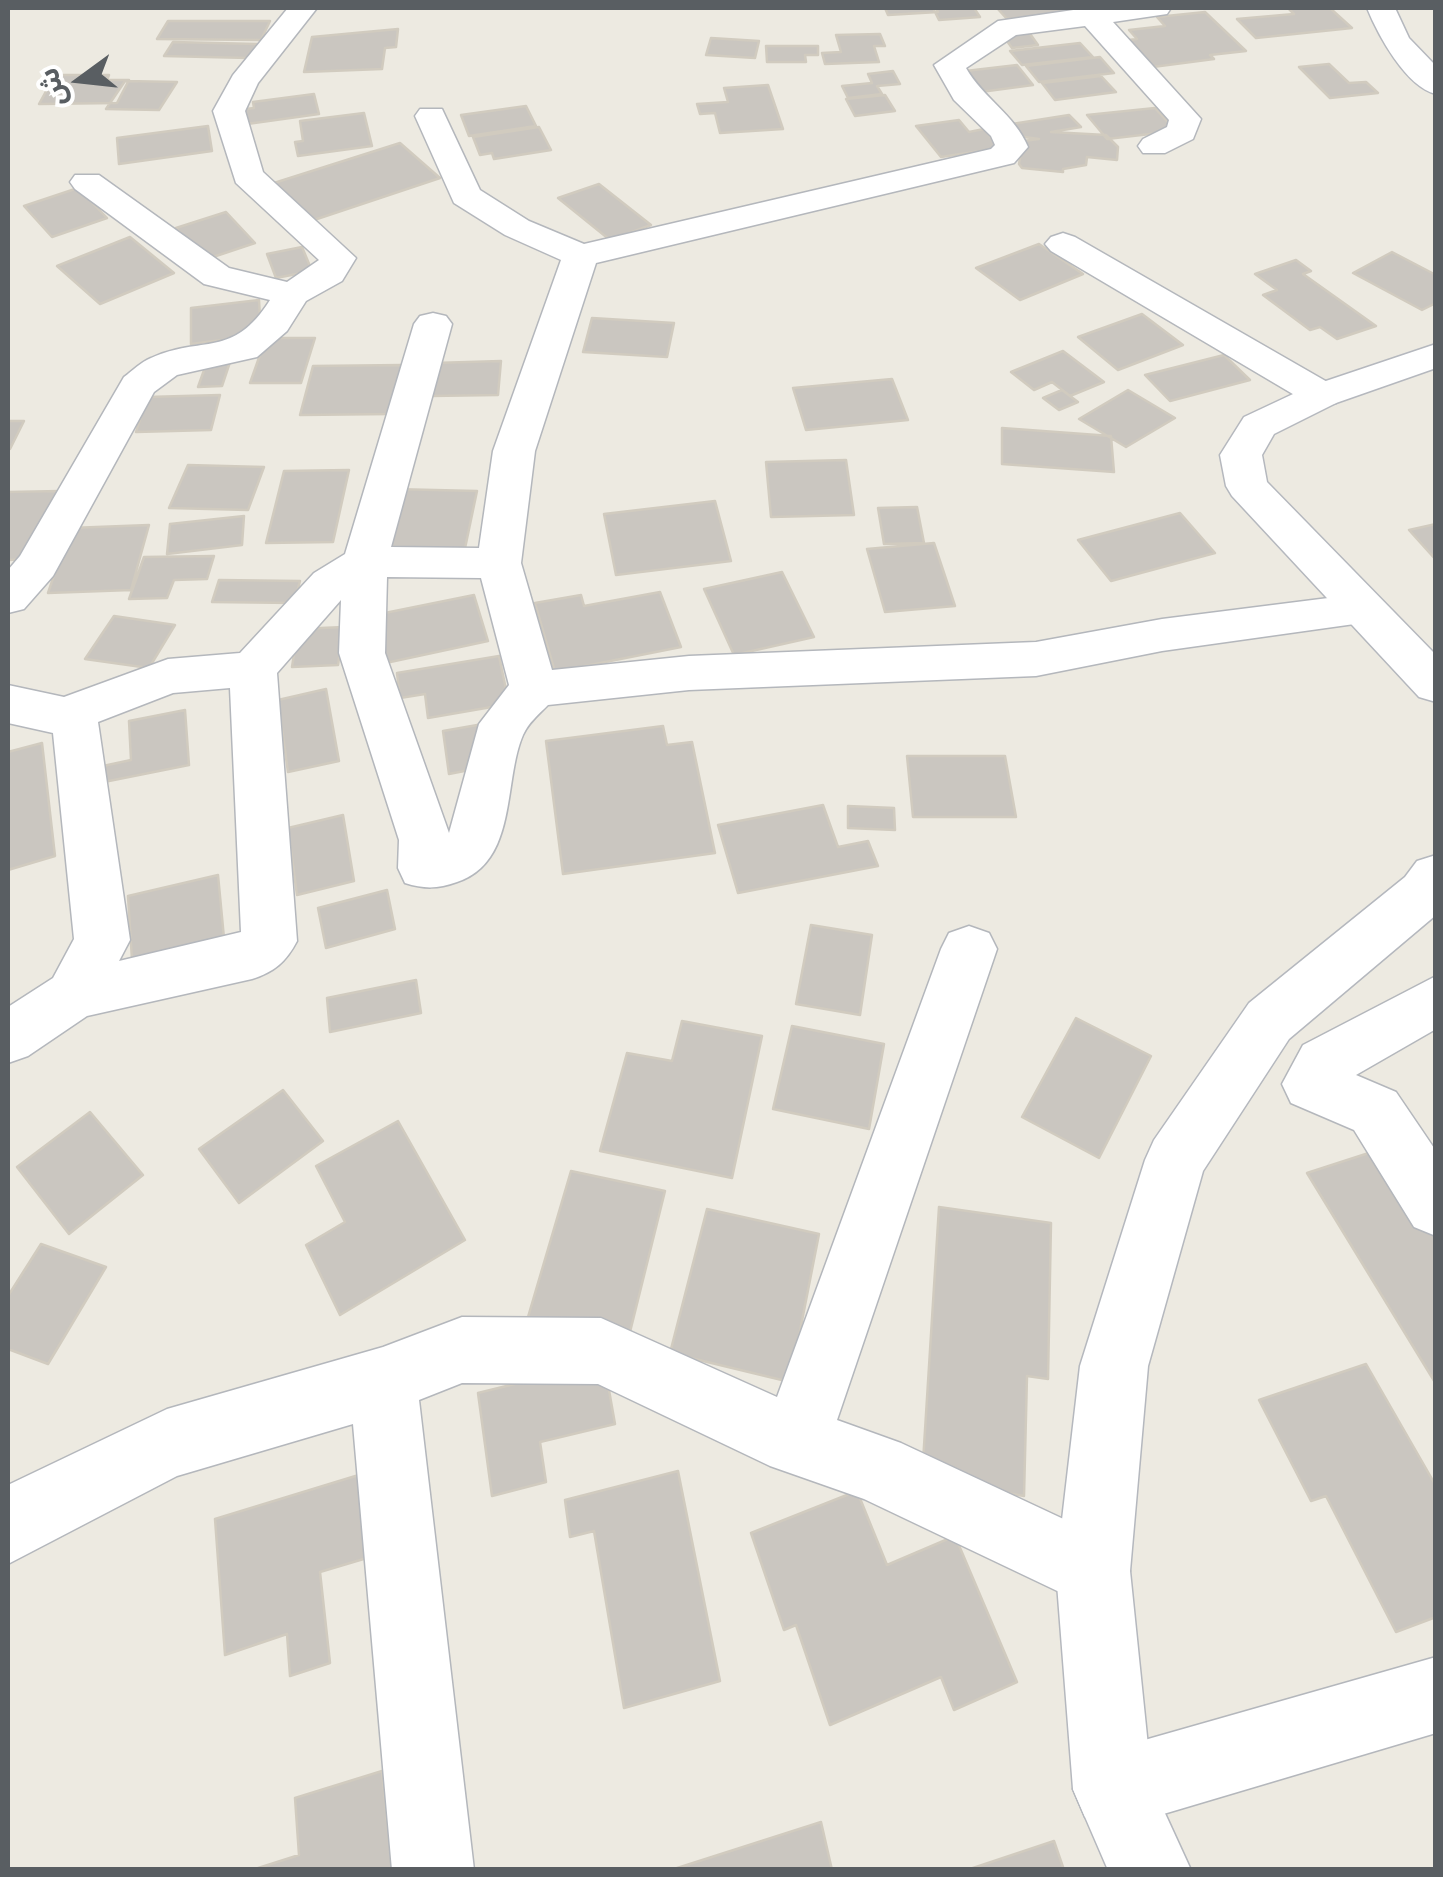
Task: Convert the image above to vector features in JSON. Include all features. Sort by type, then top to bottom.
[{"type":"street","points":[[8,598],[37,566],[138,386],[164,366],[244,350],[274,322],[292,294],[329,272],[338,258],[248,176],[229,111],[244,81],[303,8]]},
{"type":"street","points":[[431,116],[466,196],[517,228],[580,256],[1002,156],[1012,148],[1006,132],[965,93],[948,66],[1008,28],[1157,8]]},
{"type":"street","points":[[1381,8],[1396,41],[1436,85]]},
{"type":"street","points":[[1091,15],[1185,119],[1182,132],[1154,146]]},
{"type":"street","points":[[87,182],[216,276],[292,294]]},
{"type":"street","points":[[1063,244],[1322,395]]},
{"type":"street","points":[[534,689],[499,563],[514,451],[580,256]]},
{"type":"street","points":[[433,324],[365,562],[362,653],[424,840],[424,868],[442,869],[464,854],[480,822],[502,725],[534,689],[689,673],[1036,659],[1162,635],[1360,610]]},
{"type":"street","points":[[1436,355],[1322,395],[1258,426],[1241,455],[1247,486],[1360,610],[1436,685]]},
{"type":"street","points":[[8,702],[17,708],[66,715],[168,676],[253,669],[330,584],[365,562],[499,563]]},
{"type":"street","points":[[8,1038],[73,994],[252,956],[269,941],[253,669]]},
{"type":"street","points":[[66,715],[77,729],[102,940],[73,994]]},
{"type":"street","points":[[1150,1870],[1112,1789],[1093,1571],[1114,1366],[1176,1160],[1269,1020],[1424,892],[1436,876]]},
{"type":"street","points":[[796,1441],[969,948]]},
{"type":"street","points":[[1436,1000],[1324,1063],[1312,1084],[1375,1111],[1436,1206]]},
{"type":"street","points":[[8,1528],[35,1509],[166,1444],[382,1380],[462,1350],[601,1351],[796,1441],[876,1468],[1093,1571]]},
{"type":"street","points":[[382,1380],[433,1870]]},
{"type":"street","points":[[1112,1789],[1436,1694]]},
{"type":"building","points":[[885,8],[936,8],[938,12],[888,15]]},
{"type":"building","points":[[933,8],[974,8],[980,17],[939,20]]},
{"type":"building","points":[[997,8],[1062,8],[1067,13],[1007,19]]},
{"type":"building","points":[[1288,8],[1331,9],[1352,28],[1256,38],[1237,19],[1294,14]]},
{"type":"building","points":[[1205,12],[1246,51],[1145,68],[1121,41],[1137,39],[1129,30],[1165,26],[1157,17]]},
{"type":"building","points":[[168,21],[270,21],[261,40],[157,39]]},
{"type":"building","points":[[398,29],[396,47],[385,48],[382,69],[304,72],[312,37]]},
{"type":"building","points":[[1028,31],[1038,45],[1012,48],[1002,34]]},
{"type":"building","points":[[880,34],[885,46],[874,46],[879,62],[825,64],[822,53],[841,52],[836,35]]},
{"type":"building","points":[[711,38],[759,41],[755,58],[706,55]]},
{"type":"building","points":[[173,42],[257,44],[249,58],[164,56]]},
{"type":"building","points":[[1080,43],[1093,57],[1022,65],[1010,51]]},
{"type":"building","points":[[766,46],[818,46],[818,55],[805,55],[806,62],[767,62]]},
{"type":"building","points":[[1100,57],[1114,73],[1039,82],[1026,66]]},
{"type":"building","points":[[1329,64],[1349,83],[1366,82],[1378,93],[1330,98],[1299,67]]},
{"type":"building","points":[[1017,65],[1033,85],[973,93],[957,72]]},
{"type":"building","points":[[893,71],[900,84],[877,86],[882,94],[848,98],[842,86],[872,83],[868,74]]},
{"type":"building","points":[[55,75],[109,75],[107,80],[129,80],[117,103],[39,104]]},
{"type":"building","points":[[1101,76],[1116,92],[1055,100],[1042,83]]},
{"type":"building","points":[[125,81],[177,82],[159,110],[106,109]]},
{"type":"building","points":[[768,85],[783,129],[720,133],[715,113],[700,114],[697,104],[728,102],[724,88]]},
{"type":"building","points":[[314,94],[319,114],[240,125],[238,110],[254,108],[253,102]]},
{"type":"building","points":[[885,95],[895,111],[855,116],[846,99]]},
{"type":"building","points":[[526,106],[536,126],[469,136],[461,115]]},
{"type":"building","points":[[1155,108],[1176,131],[1107,139],[1087,115]]},
{"type":"building","points":[[364,113],[372,146],[298,156],[295,142],[303,141],[300,121]]},
{"type":"building","points":[[1069,115],[1081,127],[1051,132],[1106,135],[1118,147],[1117,160],[1087,157],[1086,165],[1063,172],[1022,168],[1019,164],[1023,141],[1039,139],[1024,137],[1012,124]]},
{"type":"building","points":[[959,120],[969,132],[984,129],[1000,148],[941,157],[916,126]]},
{"type":"building","points":[[208,126],[212,151],[119,164],[117,138]]},
{"type":"building","points":[[539,127],[551,150],[494,159],[492,153],[480,155],[473,137]]},
{"type":"building","points":[[400,143],[440,178],[311,221],[274,183]]},
{"type":"building","points":[[599,184],[651,225],[610,240],[558,198]]},
{"type":"building","points":[[78,188],[107,218],[52,237],[24,206]]},
{"type":"building","points":[[226,212],[255,243],[204,260],[176,228]]},
{"type":"building","points":[[130,237],[174,273],[100,304],[57,266]]},
{"type":"building","points":[[1039,244],[1083,274],[1020,300],[976,268]]},
{"type":"building","points":[[302,247],[312,271],[276,278],[267,254]]},
{"type":"building","points":[[1392,252],[1436,275],[1436,303],[1422,310],[1353,273]]},
{"type":"building","points":[[1296,260],[1311,271],[1303,274],[1376,326],[1337,339],[1320,327],[1310,330],[1263,295],[1277,290],[1255,274]]},
{"type":"building","points":[[259,300],[261,335],[191,344],[191,308]]},
{"type":"building","points":[[1142,314],[1183,345],[1118,370],[1078,337]]},
{"type":"building","points":[[592,318],[674,323],[667,357],[583,352]]},
{"type":"building","points":[[266,338],[315,338],[301,383],[250,383]]},
{"type":"building","points":[[1063,351],[1104,382],[1070,396],[1052,382],[1034,390],[1011,372]]},
{"type":"building","points":[[1224,355],[1250,380],[1170,401],[1145,375]]},
{"type":"building","points":[[208,359],[231,359],[222,386],[198,387]]},
{"type":"building","points":[[501,361],[498,395],[430,396],[434,363]]},
{"type":"building","points":[[402,365],[392,414],[300,415],[313,366]]},
{"type":"building","points":[[892,379],[908,420],[806,430],[793,388]]},
{"type":"building","points":[[1062,390],[1078,402],[1059,410],[1043,398]]},
{"type":"building","points":[[1128,390],[1175,418],[1126,447],[1079,419]]},
{"type":"building","points":[[220,395],[211,430],[136,432],[147,397]]},
{"type":"building","points":[[8,421],[24,421],[10,449],[8,449]]},
{"type":"building","points":[[1002,428],[1111,436],[1114,472],[1002,464]]},
{"type":"building","points":[[846,460],[854,515],[771,517],[766,462]]},
{"type":"building","points":[[188,465],[264,467],[248,510],[169,508]]},
{"type":"building","points":[[349,470],[333,542],[266,543],[284,471]]},
{"type":"building","points":[[392,489],[477,491],[464,553],[375,551]]},
{"type":"building","points":[[61,491],[34,559],[8,560],[8,492]]},
{"type":"building","points":[[715,501],[731,561],[616,575],[604,514]]},
{"type":"building","points":[[917,507],[924,543],[884,544],[878,508]]},
{"type":"building","points":[[1180,513],[1215,553],[1111,581],[1078,540]]},
{"type":"building","points":[[244,516],[242,545],[167,554],[170,524]]},
{"type":"building","points":[[1436,524],[1436,560],[1409,530]]},
{"type":"building","points":[[149,525],[131,590],[48,593],[70,528]]},
{"type":"building","points":[[934,543],[955,606],[885,612],[867,549]]},
{"type":"building","points":[[214,556],[207,579],[174,580],[167,598],[129,599],[144,557]]},
{"type":"building","points":[[782,572],[814,637],[734,655],[704,589]]},
{"type":"building","points":[[219,580],[300,581],[294,603],[212,602]]},
{"type":"building","points":[[660,592],[681,647],[555,672],[535,603],[581,595],[584,606]]},
{"type":"building","points":[[474,595],[488,641],[381,664],[370,616]]},
{"type":"building","points":[[114,616],[175,625],[149,668],[85,659]]},
{"type":"building","points":[[344,627],[338,665],[292,667],[298,629]]},
{"type":"building","points":[[499,656],[509,704],[428,718],[425,694],[400,698],[397,673]]},
{"type":"building","points":[[326,689],[339,761],[288,772],[278,700]]},
{"type":"building","points":[[185,710],[189,765],[104,782],[103,766],[131,760],[129,721]]},
{"type":"building","points":[[483,724],[490,766],[449,774],[443,731]]},
{"type":"building","points":[[663,726],[667,745],[692,742],[715,853],[563,874],[546,741]]},
{"type":"building","points":[[42,743],[55,856],[8,870],[8,752]]},
{"type":"building","points":[[907,756],[1005,756],[1016,817],[913,817]]},
{"type":"building","points":[[823,805],[838,847],[868,841],[878,866],[738,893],[718,825]]},
{"type":"building","points":[[848,806],[894,808],[895,830],[848,828]]},
{"type":"building","points":[[343,815],[354,881],[297,895],[288,828]]},
{"type":"building","points":[[218,875],[224,938],[132,960],[128,896]]},
{"type":"building","points":[[387,890],[395,929],[326,948],[318,908]]},
{"type":"building","points":[[811,925],[872,935],[860,1015],[796,1004]]},
{"type":"building","points":[[416,980],[421,1013],[330,1032],[327,998]]},
{"type":"building","points":[[1076,1018],[1151,1056],[1099,1158],[1022,1117]]},
{"type":"building","points":[[682,1021],[762,1036],[732,1178],[600,1151],[627,1053],[672,1061]]},
{"type":"building","points":[[792,1026],[884,1044],[869,1129],[773,1109]]},
{"type":"building","points":[[283,1090],[323,1141],[239,1203],[199,1149]]},
{"type":"building","points":[[90,1112],[143,1175],[69,1234],[17,1167]]},
{"type":"building","points":[[398,1121],[465,1240],[340,1315],[306,1245],[345,1222],[316,1166]]},
{"type":"building","points":[[1378,1150],[1436,1239],[1436,1384],[1307,1173]]},
{"type":"building","points":[[571,1171],[665,1191],[628,1340],[528,1317]]},
{"type":"building","points":[[939,1207],[1051,1223],[1048,1379],[1027,1376],[1024,1496],[922,1478]]},
{"type":"building","points":[[707,1209],[819,1234],[790,1382],[670,1353]]},
{"type":"building","points":[[41,1244],[106,1267],[48,1364],[8,1349],[8,1296]]},
{"type":"building","points":[[604,1362],[615,1424],[540,1442],[546,1482],[492,1496],[478,1393]]},
{"type":"building","points":[[1366,1364],[1436,1486],[1436,1617],[1396,1632],[1326,1496],[1311,1501],[1259,1400]]},
{"type":"building","points":[[375,1470],[387,1552],[320,1572],[330,1663],[290,1676],[287,1634],[225,1655],[215,1519]]},
{"type":"building","points":[[678,1471],[720,1681],[624,1708],[594,1531],[570,1537],[565,1500]]},
{"type":"building","points":[[857,1491],[887,1565],[955,1536],[1017,1682],[954,1710],[941,1677],[830,1725],[796,1625],[784,1630],[751,1533]]},
{"type":"building","points":[[382,1771],[392,1870],[252,1870],[299,1855],[295,1798]]},
{"type":"building","points":[[821,1822],[832,1870],[671,1870]]},
{"type":"building","points":[[1054,1841],[1064,1870],[967,1870]]}]
